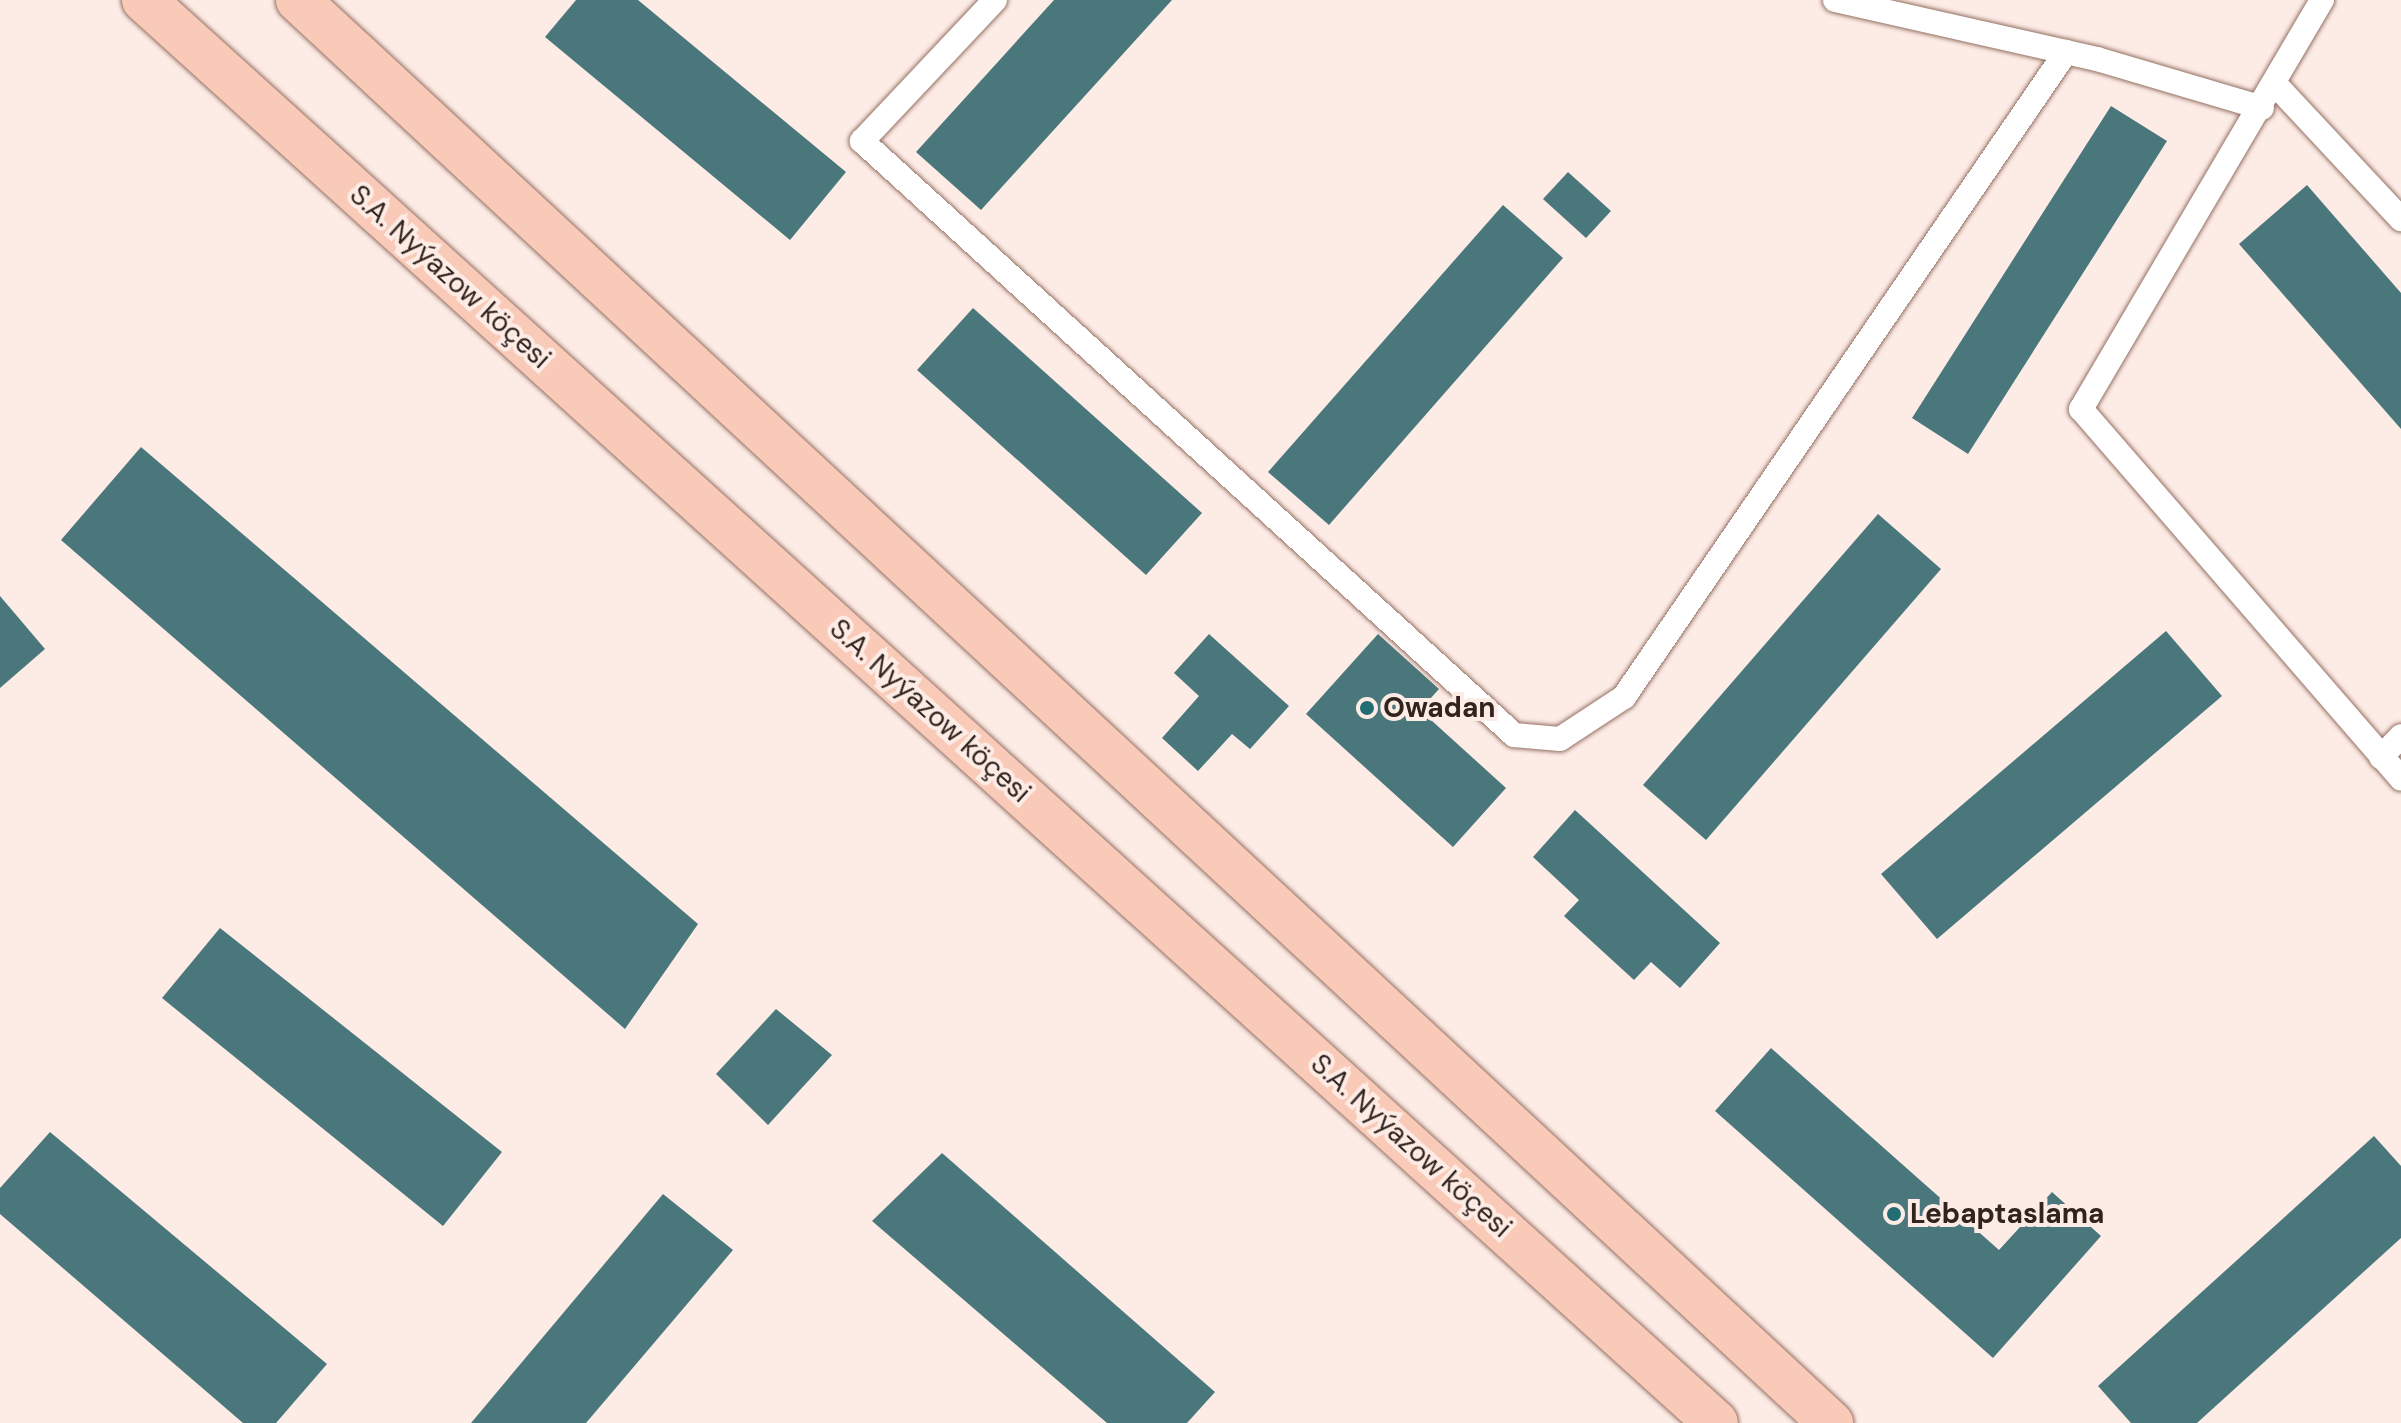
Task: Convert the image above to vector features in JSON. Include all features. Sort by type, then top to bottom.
[{"type":"main road","name":"S.A. Nyýazow köçesi","points":[[144,0],[1716,1423]]},
{"type":"main road","points":[[298,0],[1831,1423]]},
{"type":"lane","points":[[995,0],[862,141],[1514,735],[1560,739],[1624,697],[2066,52]]},
{"type":"lane","points":[[1835,0],[2066,52],[2262,108]]},
{"type":"lane","points":[[2322,0],[2262,108],[2081,409],[2401,779]]},
{"type":"lane","points":[[2275,84],[2401,219]]},
{"type":"lane","points":[[2381,757],[2401,736]]},
{"type":"building","points":[[576,0],[638,0],[846,172],[790,240],[545,37]]},
{"type":"building","points":[[1054,0],[1172,0],[981,210],[916,152]]},
{"type":"building","points":[[2111,106],[2167,141],[1968,454],[1912,418]]},
{"type":"building","points":[[1568,172],[1611,211],[1586,238],[1543,199]]},
{"type":"building","points":[[2307,185],[2401,293],[2401,429],[2239,244]]},
{"type":"building","points":[[1503,205],[1563,258],[1329,525],[1268,472]]},
{"type":"building","points":[[973,308],[1202,513],[1146,575],[917,370]]},
{"type":"building","points":[[141,447],[698,924],[625,1029],[61,540]]},
{"type":"building","points":[[1878,514],[1941,569],[1706,840],[1643,785]]},
{"type":"building","points":[[0,596],[45,649],[0,688]]},
{"type":"building","points":[[2166,631],[2222,696],[1937,939],[1881,874]]},
{"type":"building","points":[[1209,634],[1289,706],[1250,749],[1232,734],[1198,771],[1162,738],[1199,696],[1174,673]]},
{"type":"building","points":[[1378,634],[1439,689],[1420,710],[1506,788],[1453,847],[1306,714]]},
{"type":"building","points":[[1575,810],[1720,943],[1680,988],[1651,962],[1634,980],[1564,916],[1579,900],[1533,857]]},
{"type":"building","points":[[220,928],[502,1152],[443,1226],[162,998]]},
{"type":"building","points":[[776,1009],[832,1055],[768,1125],[716,1074]]},
{"type":"building","name":"Lebaptaslama","points":[[1771,1048],[1999,1250],[2052,1192],[2101,1236],[1993,1358],[1715,1111]]},
{"type":"building","points":[[50,1132],[327,1364],[276,1423],[243,1423],[0,1214],[0,1188]]},
{"type":"building","points":[[2374,1136],[2401,1166],[2401,1238],[2197,1423],[2131,1423],[2098,1386]]},
{"type":"building","points":[[942,1153],[1215,1392],[1187,1423],[1107,1423],[872,1221]]},
{"type":"building","points":[[663,1194],[733,1250],[586,1423],[471,1423]]},
{"type":"place","name":"Owadan","points":[[1367,708]]},
{"type":"place","name":"Lebaptaslama","points":[[1894,1214]]}]
